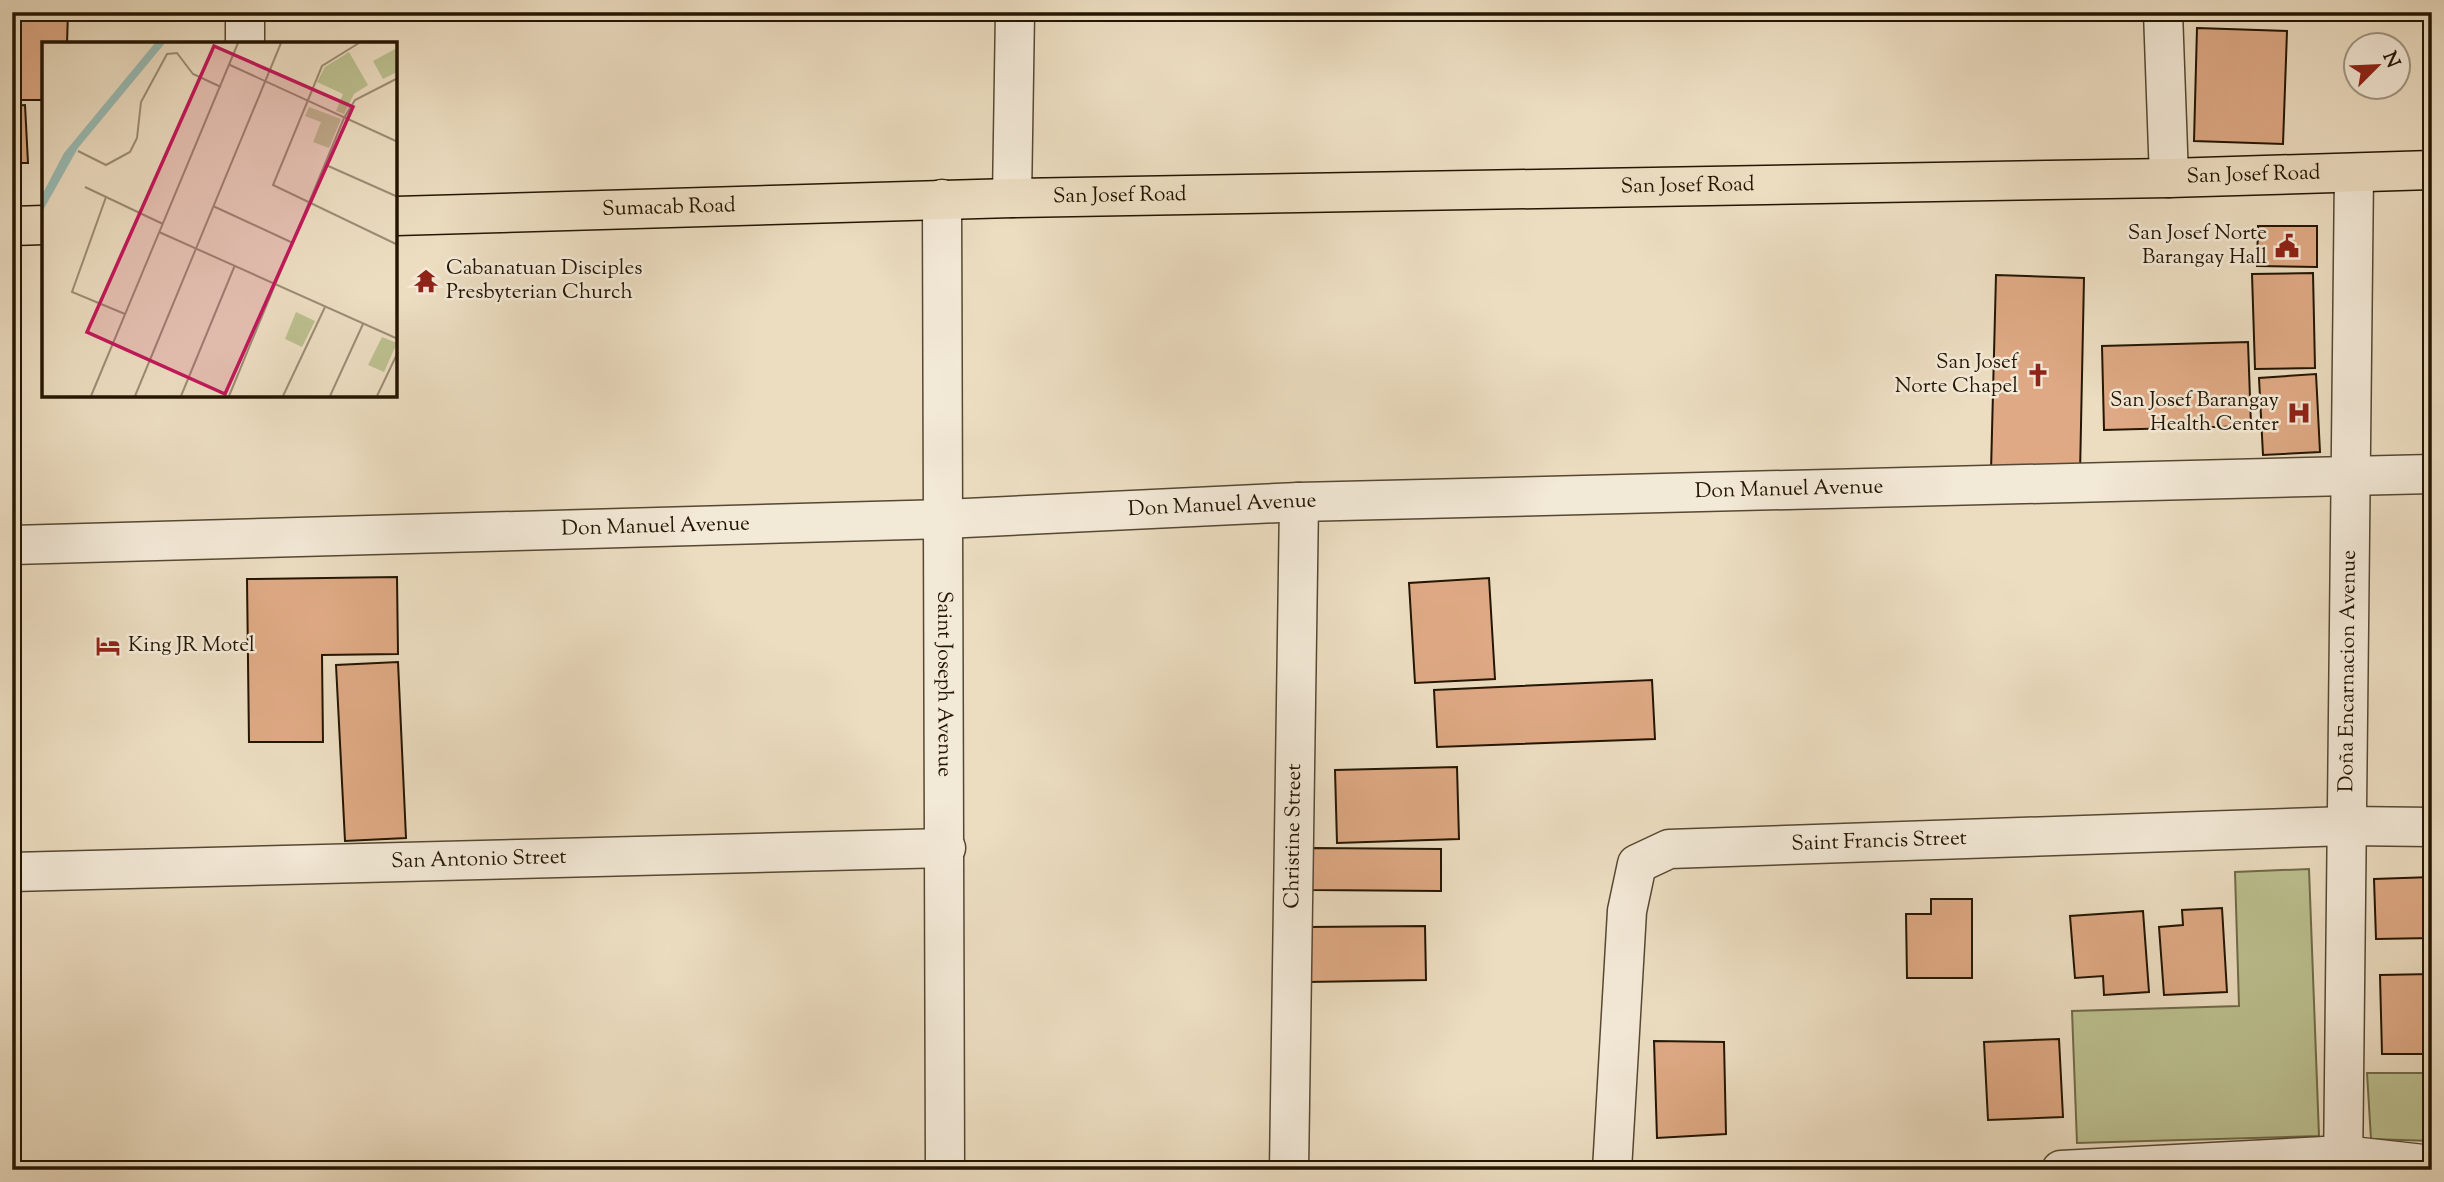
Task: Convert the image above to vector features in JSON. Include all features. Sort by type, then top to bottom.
[{"type":"main road","name":"San Josef Road","points":[[942,199],[2169,178],[2432,170]]},
{"type":"main road","name":"Sumacab Road","points":[[397,216],[942,199]]},
{"type":"main road","points":[[12,226],[42,225]]},
{"type":"street","points":[[244,12],[245,42]]},
{"type":"street","points":[[1012,198],[1015,12]]},
{"type":"street","points":[[2163,12],[2169,178]]},
{"type":"street","name":"Doña Encarnacion Avenue","points":[[2343,1163],[2354,173]]},
{"type":"street","name":"Saint Joseph Avenue","points":[[942,199],[945,1170]]},
{"type":"street","name":"Don Manuel Avenue","points":[[12,545],[945,519],[1299,502],[2432,474]]},
{"type":"street","name":"Christine Street","points":[[1289,1170],[1299,502]]},
{"type":"street","name":"Saint Francis Street","points":[[1612,1170],[1627,911],[1637,864],[1669,849],[2347,826],[2432,827]]},
{"type":"street","name":"San Antonio Street","points":[[12,872],[946,848]]},
{"type":"street","points":[[2061,1170],[2343,1163],[2432,1165]]},
{"type":"green space","points":[[2309,869],[2319,1136],[2077,1143],[2072,1011],[2239,1006],[2235,872]]},
{"type":"green space","points":[[2367,1073],[2432,1073],[2432,1141],[2371,1139]]},
{"type":"building","points":[[12,12],[68,12],[67,42],[42,42],[42,100],[12,100]]},
{"type":"building","points":[[2197,28],[2287,31],[2283,144],[2194,141]]},
{"type":"building","points":[[25,105],[28,163],[12,163],[12,106]]},
{"type":"building","name":"San Josef Norte Barangay Hall","points":[[2258,226],[2317,226],[2317,267],[2257,266]]},
{"type":"building","points":[[2313,273],[2315,368],[2255,369],[2252,274]]},
{"type":"building","name":"San Josef Norte Chapel","points":[[1996,275],[2084,278],[2080,474],[1991,471]]},
{"type":"building","points":[[2248,342],[2251,426],[2104,430],[2102,346]]},
{"type":"building","points":[[2316,374],[2320,452],[2263,455],[2259,378]]},
{"type":"building","points":[[397,577],[398,654],[322,655],[323,742],[249,742],[247,579]]},
{"type":"building","points":[[1489,578],[1495,679],[1415,683],[1409,583]]},
{"type":"building","points":[[398,662],[406,838],[345,841],[336,665]]},
{"type":"building","points":[[1652,680],[1655,739],[1437,747],[1434,690]]},
{"type":"building","points":[[1457,767],[1459,839],[1337,843],[1335,770]]},
{"type":"building","points":[[1312,848],[1441,849],[1441,891],[1312,890]]},
{"type":"building","points":[[2432,877],[2432,938],[2376,939],[2374,879]]},
{"type":"building","points":[[1931,899],[1972,899],[1972,978],[1907,978],[1906,914],[1931,914]]},
{"type":"building","points":[[2222,908],[2227,992],[2164,995],[2159,927],[2183,925],[2182,910]]},
{"type":"building","points":[[2143,911],[2149,992],[2104,995],[2103,976],[2075,978],[2070,916]]},
{"type":"building","points":[[1425,926],[1426,980],[1308,982],[1307,927]]},
{"type":"building","points":[[2432,974],[2432,1054],[2382,1054],[2380,975]]},
{"type":"building","points":[[2059,1039],[2063,1117],[1988,1120],[1984,1042]]},
{"type":"building","points":[[1654,1041],[1724,1042],[1726,1134],[1657,1138]]},
{"type":"place","name":"San Josef Norte Barangay Hall","points":[[2287,246]]},
{"type":"place","name":"Cabanatuan Disciples Presbyterian Church","points":[[426,281]]},
{"type":"place","name":"San Josef Norte Chapel","points":[[2038,375]]},
{"type":"place","name":"San Josef Barangay Health Center","points":[[2299,413]]},
{"type":"place","name":"King JR Motel","points":[[108,646]]}]
